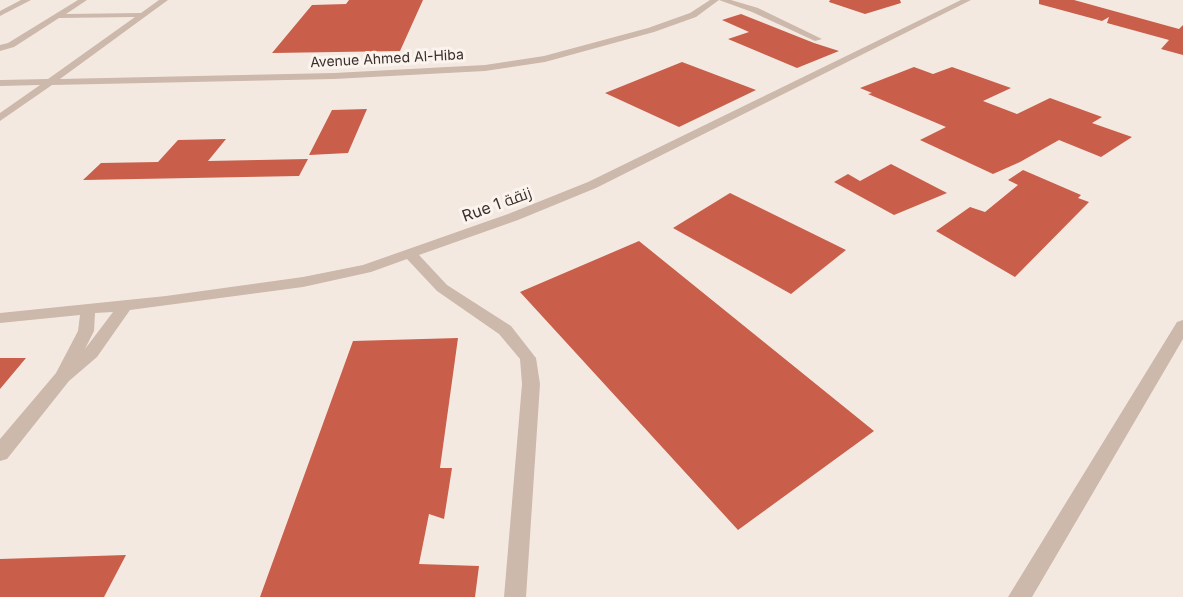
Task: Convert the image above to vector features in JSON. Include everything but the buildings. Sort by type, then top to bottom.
[{"type":"street","points":[[0,14],[27,0]]},
{"type":"street","points":[[2,46],[60,16],[83,0]]},
{"type":"street","points":[[0,118],[164,0]]},
{"type":"street","name":"Avenue Ahmed Al-Hiba","points":[[0,83],[395,74],[512,64],[545,59],[678,22],[715,0]]},
{"type":"street","points":[[723,0],[755,10],[818,39]]},
{"type":"street","name":"Rue 1 زنقة","points":[[0,318],[125,306],[312,281],[366,269],[545,205],[609,178],[967,0]]},
{"type":"street","points":[[60,16],[143,15]]},
{"type":"street","points":[[410,254],[442,288],[505,330],[528,358],[531,384],[515,597]]},
{"type":"street","points":[[0,453],[63,376],[91,353],[125,306]]},
{"type":"street","points":[[63,376],[86,331],[88,310]]},
{"type":"street","points":[[1019,597],[1183,326]]}]
